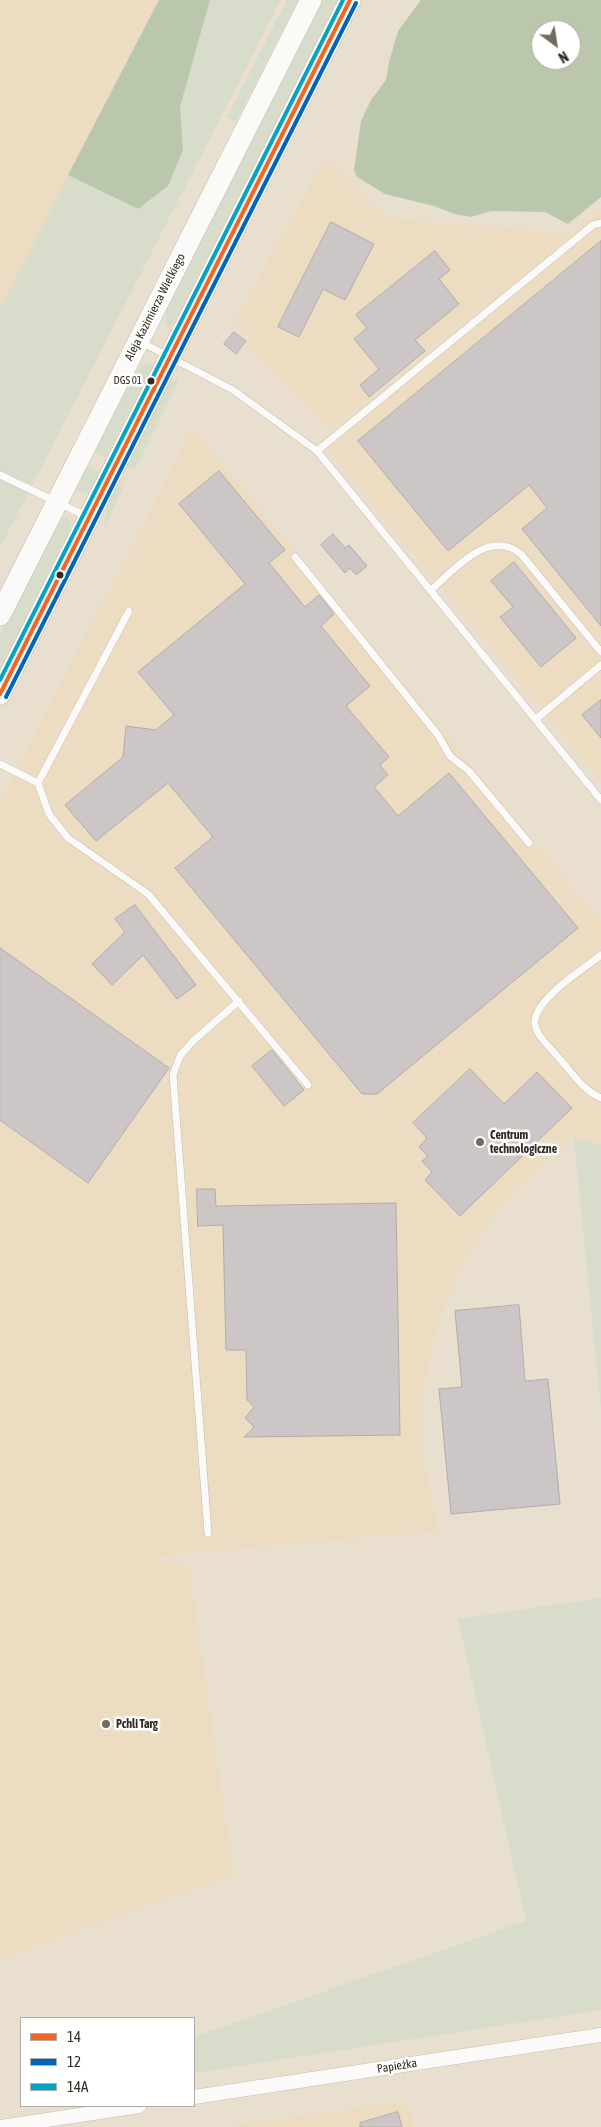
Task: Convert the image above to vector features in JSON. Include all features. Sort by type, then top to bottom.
[{"type":"main road","name":"Aleja Kazimierza Wielkiego","points":[[0,615],[312,0]]},
{"type":"main road","points":[[0,694],[350,0]]},
{"type":"street","name":"Papieżka","points":[[195,2097],[601,2035]]},
{"type":"street","points":[[1,2127],[132,2107]]},
{"type":"lane","points":[[317,451],[594,225],[601,223]]},
{"type":"lane","points":[[138,340],[233,390],[317,451],[601,800]]},
{"type":"lane","points":[[0,475],[89,518]]},
{"type":"lane","points":[[431,590],[482,548],[497,545],[507,546],[520,554],[601,652]]},
{"type":"lane","points":[[295,557],[438,736],[450,756],[470,771],[529,844]]},
{"type":"lane","points":[[38,783],[129,610]]},
{"type":"lane","points":[[536,719],[601,665]]},
{"type":"lane","points":[[0,764],[38,783],[49,814],[68,838],[148,894],[308,1086]]},
{"type":"lane","points":[[601,955],[545,999],[535,1015],[535,1026],[542,1039],[590,1093],[601,1098]]},
{"type":"lane","points":[[208,1533],[173,1076],[180,1056],[193,1041],[239,1001]]},
{"type":"shaded area","points":[[0,0],[159,0],[0,309]]},
{"type":"shaded area","points":[[326,157],[372,206],[394,219],[571,233],[601,209],[601,782],[321,441],[546,253],[330,430],[244,343],[249,337],[234,322]]},
{"type":"shaded area","points":[[190,433],[197,433],[601,922],[601,1145],[574,1138],[541,1165],[514,1191],[491,1219],[469,1253],[454,1283],[431,1348],[425,1383],[422,1421],[424,1462],[438,1531],[148,1557],[189,1567],[234,1875],[0,1959],[0,801]]},
{"type":"shaded area","points":[[406,2101],[414,2127],[227,2127]]},
{"type":"green space","points":[[159,0],[210,0],[180,107],[183,150],[168,186],[138,209],[68,175]]},
{"type":"green space","points":[[210,0],[281,0],[0,548],[0,309],[68,175],[138,209],[168,186],[183,150],[180,107]]},
{"type":"green space","points":[[287,0],[298,0],[236,122],[235,120],[232,121],[231,118],[227,118]]},
{"type":"green space","points":[[323,0],[339,0],[181,310],[169,330],[166,323],[167,308]]},
{"type":"green space","points":[[421,0],[601,0],[601,197],[568,224],[545,212],[491,211],[471,217],[385,194],[357,177],[354,170],[361,121],[371,100],[386,80],[398,31]]},
{"type":"green space","points":[[152,362],[154,364],[106,458],[94,452],[132,377],[141,366]]},
{"type":"green space","points":[[178,379],[136,467],[130,470],[126,467],[168,384],[172,380]]},
{"type":"green space","points":[[86,466],[100,472],[92,488],[85,494],[75,490]]},
{"type":"green space","points":[[120,484],[123,488],[104,529],[110,498],[116,487]]},
{"type":"green space","points":[[66,516],[71,523],[69,532],[0,669],[0,635],[58,520]]},
{"type":"green space","points":[[574,1138],[601,1145],[601,1411]]},
{"type":"green space","points":[[601,1598],[601,2010],[195,2073],[195,2037],[526,1921],[458,1619]]},
{"type":"building","points":[[331,222],[374,244],[345,300],[323,289],[299,337],[278,327]]},
{"type":"building","points":[[601,241],[601,626],[522,529],[547,508],[529,485],[448,551],[358,441]]},
{"type":"building","points":[[435,251],[450,270],[439,279],[459,304],[415,340],[425,351],[369,397],[360,385],[379,369],[354,339],[367,328],[356,315]]},
{"type":"building","points":[[234,332],[246,341],[236,354],[224,344]]},
{"type":"building","points":[[219,471],[285,550],[269,563],[305,607],[319,595],[334,614],[321,626],[370,686],[346,706],[389,757],[380,765],[388,775],[374,787],[398,816],[449,773],[578,928],[377,1094],[362,1094],[175,868],[213,837],[168,783],[96,841],[65,805],[123,757],[126,726],[156,730],[174,715],[138,672],[245,584],[179,504]]},
{"type":"building","points":[[333,534],[345,548],[349,545],[367,566],[356,575],[350,568],[345,573],[321,545]]},
{"type":"building","points":[[514,562],[576,638],[541,667],[500,617],[513,607],[491,581]]},
{"type":"building","points":[[601,700],[601,738],[582,715]]},
{"type":"building","points":[[135,905],[196,985],[177,999],[143,955],[112,985],[92,964],[125,932],[115,919]]},
{"type":"building","points":[[0,948],[169,1068],[88,1183],[0,1120]]},
{"type":"building","points":[[272,1050],[304,1090],[284,1106],[252,1066]]},
{"type":"building","name":"Centrum technologiczne","points":[[470,1069],[504,1104],[537,1072],[572,1108],[460,1216],[425,1180],[432,1172],[422,1161],[428,1156],[419,1147],[427,1138],[413,1123]]},
{"type":"building","points":[[197,1189],[215,1189],[216,1206],[396,1203],[400,1435],[244,1437],[254,1427],[245,1418],[254,1407],[247,1400],[246,1350],[226,1350],[223,1225],[198,1226]]},
{"type":"building","points":[[519,1305],[525,1381],[548,1379],[560,1504],[451,1514],[439,1389],[462,1387],[455,1311]]},
{"type":"building","points":[[398,2112],[402,2127],[360,2127],[360,2123]]},
{"type":"transit line","name":"14A","points":[[0,680],[343,0]]},
{"type":"transit line","name":"14","points":[[0,694],[350,0]]},
{"type":"transit line","name":"12","points":[[6,697],[356,3]]},
{"type":"place","name":"DGS 01","points":[[151,381]]},
{"type":"place","name":"Centrum technologiczne","points":[[480,1142]]},
{"type":"place","name":"Pchli Targ","points":[[106,1724]]}]
